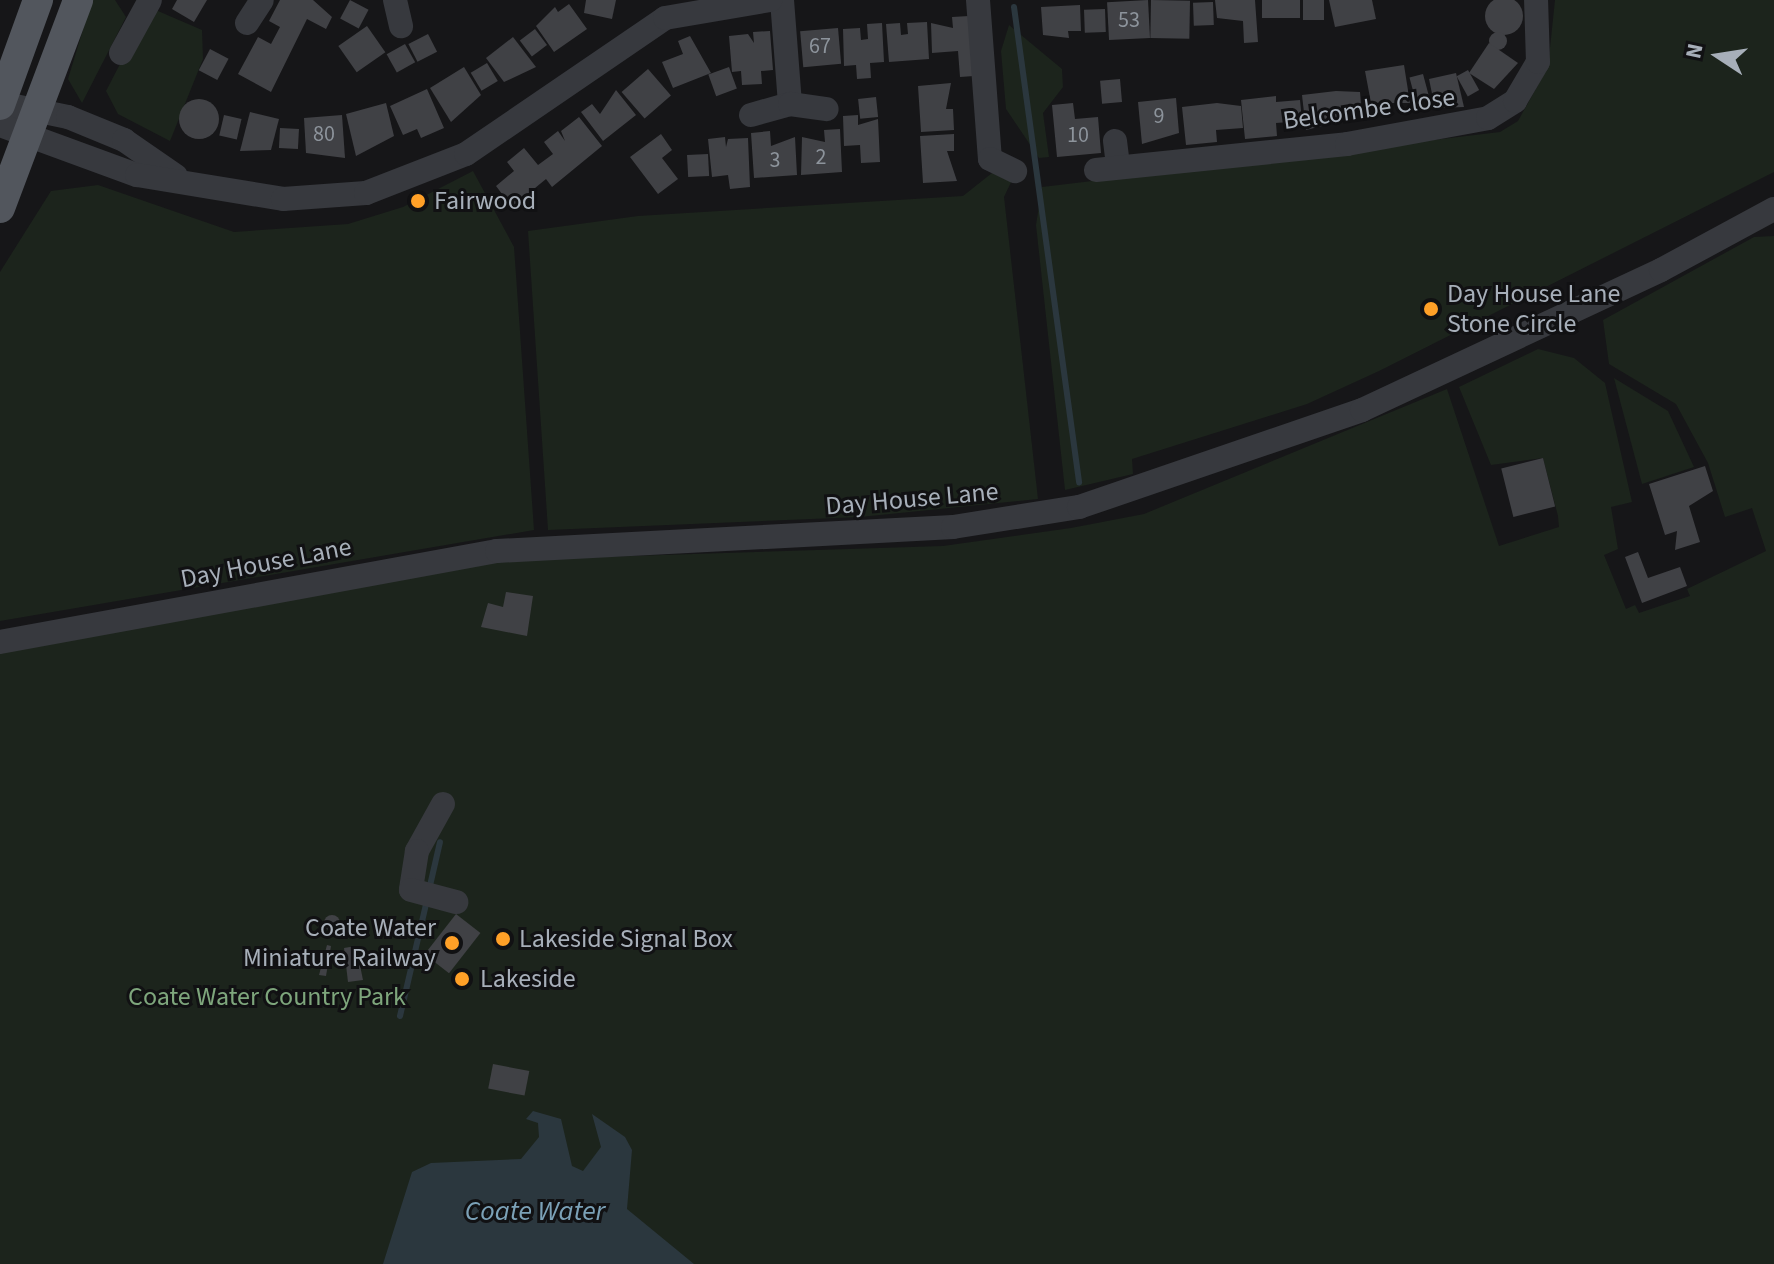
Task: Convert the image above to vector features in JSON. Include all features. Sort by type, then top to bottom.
[{"type":"main road","points":[[0,105],[38,0]]},
{"type":"main road","points":[[0,208],[35,123],[78,0]]},
{"type":"street","points":[[121,53],[149,0]]},
{"type":"street","points":[[247,23],[262,0]]},
{"type":"street","points":[[395,0],[401,26]]},
{"type":"street","points":[[0,116],[15,106],[35,123],[137,175],[176,176],[283,199],[386,188],[466,154],[661,9],[770,0]]},
{"type":"street","points":[[782,0],[790,104]]},
{"type":"street","points":[[978,0],[984,163],[1015,171]]},
{"type":"street","name":"Belcombe Close","points":[[1115,141],[1107,168],[1372,141],[1488,118],[1515,101],[1538,62],[1536,0]]},
{"type":"street","points":[[751,115],[790,104],[827,109]]},
{"type":"street","points":[[0,125],[35,123],[107,132],[176,176]]},
{"type":"street","name":"Day House Lane","points":[[0,642],[497,551],[953,527],[1079,507],[1362,410],[1772,212]]},
{"type":"street","points":[[438,896],[411,890],[417,851],[443,804]]},
{"type":"green space","points":[[92,0],[115,0],[126,17],[82,103],[68,79]]},
{"type":"green space","points":[[1555,0],[1774,0],[1774,172],[1379,371],[1307,404],[1132,459],[1133,474],[1065,490],[1036,225],[1042,187],[1500,132],[1518,121],[1548,67]]},
{"type":"green space","points":[[158,11],[202,30],[203,59],[170,141],[118,114],[106,91],[145,16]]},
{"type":"green space","points":[[1009,25],[1062,69],[1063,87],[1043,113],[1049,157],[1039,158],[1006,109],[1001,51]]},
{"type":"green space","points":[[473,171],[514,247],[534,530],[0,621],[0,272],[51,191],[98,185],[234,232],[348,224],[403,207]]},
{"type":"green space","points":[[992,173],[1013,178],[1004,197],[1038,499],[860,517],[548,530],[528,231],[638,216],[963,196]]},
{"type":"green space","name":"Coate Water Country Park","points":[[1774,236],[1774,1264],[0,1264],[0,652],[479,561],[943,546],[1071,528],[1144,514],[1447,389],[1499,546],[1559,527],[1558,516],[1543,458],[1491,465],[1459,387],[1538,349],[1574,358],[1605,383],[1632,502],[1611,507],[1618,549],[1604,555],[1626,609],[1635,605],[1639,613],[1690,596],[1687,589],[1766,551],[1752,508],[1725,517],[1708,463],[1676,404],[1609,364],[1603,320],[1754,237]]},
{"type":"green space","points":[[1614,378],[1668,411],[1694,467],[1642,484]]},
{"type":"water","name":"Coate Water","points":[[533,1111],[561,1119],[572,1166],[583,1171],[601,1147],[592,1114],[625,1137],[632,1150],[627,1209],[694,1264],[383,1264],[412,1172],[431,1163],[521,1159],[539,1137],[538,1123],[526,1119]]},
{"type":"building","points":[[1504,-3],[1517,3],[1523,16],[1517,29],[1504,35],[1491,29],[1485,16],[1491,3]]},
{"type":"building","points":[[177,0],[207,0],[194,22],[172,9]]},
{"type":"building","points":[[280,0],[313,0],[332,17],[326,29],[307,19],[271,92],[238,74],[258,37],[271,44],[280,27],[269,21]]},
{"type":"building","points":[[350,0],[369,10],[359,28],[340,19]]},
{"type":"building","points":[[586,0],[616,0],[612,19],[584,13]]},
{"type":"building","points":[[1148,0],[1150,38],[1109,40],[1107,2]]},
{"type":"building","points":[[1151,0],[1190,1],[1189,39],[1150,38]]},
{"type":"building","points":[[1215,0],[1255,0],[1258,42],[1244,43],[1243,21],[1217,18]]},
{"type":"building","points":[[1262,0],[1300,0],[1300,18],[1262,18]]},
{"type":"building","points":[[1303,0],[1324,0],[1324,20],[1303,20]]},
{"type":"building","points":[[1329,0],[1372,0],[1376,19],[1335,27]]},
{"type":"building","points":[[1213,2],[1214,25],[1194,26],[1193,3]]},
{"type":"building","points":[[569,4],[587,29],[554,52],[536,26],[555,7],[558,12]]},
{"type":"building","points":[[1080,5],[1081,31],[1068,31],[1069,38],[1043,35],[1041,7]]},
{"type":"building","points":[[1105,9],[1106,32],[1085,33],[1084,10]]},
{"type":"building","points":[[969,16],[974,76],[960,77],[958,51],[932,53],[931,23],[953,28],[952,17]]},
{"type":"building","points":[[927,22],[929,59],[889,62],[886,24],[900,23],[901,35],[908,34],[907,23]]},
{"type":"building","points":[[882,23],[884,62],[870,63],[871,78],[857,79],[856,65],[844,66],[843,29],[860,28],[861,40],[868,39],[867,24]]},
{"type":"building","points":[[367,26],[385,52],[357,72],[338,46]]},
{"type":"building","points":[[838,28],[841,64],[803,67],[800,31]]},
{"type":"building","points":[[535,29],[547,45],[532,56],[520,40]]},
{"type":"building","points":[[770,31],[773,70],[761,71],[762,84],[742,85],[741,71],[732,72],[729,36],[748,34],[754,43],[753,32]]},
{"type":"building","points":[[1498,32],[1507,41],[1498,50],[1489,41]]},
{"type":"building","points":[[428,34],[437,52],[417,62],[408,44]]},
{"type":"building","points":[[690,36],[711,73],[673,88],[662,62],[683,54],[678,41]]},
{"type":"building","points":[[513,37],[536,67],[504,82],[486,58]]},
{"type":"building","points":[[1489,43],[1518,63],[1494,89],[1469,73]]},
{"type":"building","points":[[405,44],[415,62],[397,73],[387,54]]},
{"type":"building","points":[[210,49],[229,59],[217,80],[199,70]]},
{"type":"building","points":[[487,63],[498,81],[482,91],[471,73]]},
{"type":"building","points":[[1404,65],[1410,103],[1371,103],[1365,71]]},
{"type":"building","points":[[464,67],[481,95],[451,122],[430,88]]},
{"type":"building","points":[[729,67],[737,89],[716,96],[708,75]]},
{"type":"building","points":[[648,69],[671,95],[645,118],[622,92]]},
{"type":"building","points":[[1468,70],[1479,90],[1468,96],[1457,76]]},
{"type":"building","points":[[1456,73],[1464,107],[1435,108],[1429,79]]},
{"type":"building","points":[[1423,74],[1429,96],[1415,100],[1409,78]]},
{"type":"building","points":[[1120,79],[1122,102],[1102,104],[1100,81]]},
{"type":"building","points":[[951,83],[946,109],[953,109],[954,130],[921,132],[918,86]]},
{"type":"building","points":[[427,89],[444,128],[421,138],[417,129],[403,135],[390,106]]},
{"type":"building","points":[[616,90],[636,115],[603,141],[581,112],[592,104],[600,114]]},
{"type":"building","points":[[1360,92],[1362,116],[1306,130],[1302,95]]},
{"type":"building","points":[[1276,96],[1276,102],[1300,100],[1302,121],[1276,123],[1277,136],[1245,139],[1241,100]]},
{"type":"building","points":[[876,97],[878,117],[860,119],[858,99]]},
{"type":"building","points":[[1176,98],[1179,133],[1142,144],[1138,102]]},
{"type":"building","points":[[199,99],[213,105],[219,119],[213,133],[199,139],[185,133],[179,119],[185,105]]},
{"type":"building","points":[[386,103],[394,136],[356,156],[346,114]]},
{"type":"building","points":[[1073,103],[1075,119],[1098,117],[1101,153],[1057,157],[1052,105]]},
{"type":"building","points":[[1217,103],[1241,106],[1243,128],[1216,130],[1217,142],[1186,145],[1182,107]]},
{"type":"building","points":[[250,112],[279,119],[271,150],[240,151]]},
{"type":"building","points":[[224,115],[242,119],[237,140],[219,135]]},
{"type":"building","points":[[342,115],[345,158],[306,153],[304,118]]},
{"type":"building","points":[[858,115],[858,125],[878,119],[880,162],[861,163],[860,145],[844,146],[843,116]]},
{"type":"building","points":[[579,117],[602,146],[552,187],[546,179],[512,207],[496,186],[514,171],[507,162],[524,148],[538,165],[553,154],[544,142],[558,131],[565,141],[561,131]]},
{"type":"building","points":[[280,128],[299,129],[298,149],[279,148]]},
{"type":"building","points":[[840,129],[842,172],[801,175],[802,137],[825,142],[824,130]]},
{"type":"building","points":[[770,131],[771,146],[795,137],[797,175],[754,178],[751,133]]},
{"type":"building","points":[[661,134],[672,150],[662,158],[678,179],[658,194],[630,157]]},
{"type":"building","points":[[954,134],[954,151],[947,151],[957,181],[923,183],[920,136]]},
{"type":"building","points":[[725,137],[726,147],[728,139],[748,138],[750,187],[730,189],[728,175],[712,177],[708,139]]},
{"type":"building","points":[[708,154],[709,176],[688,177],[687,155]]},
{"type":"building","points":[[1543,458],[1555,507],[1513,517],[1501,468]]},
{"type":"building","points":[[1705,466],[1713,491],[1689,506],[1700,542],[1675,550],[1677,531],[1665,535],[1649,484]]},
{"type":"building","points":[[1638,552],[1648,578],[1680,567],[1687,586],[1642,603],[1625,557]]},
{"type":"building","points":[[506,592],[533,596],[527,636],[481,627],[488,603],[503,607]]},
{"type":"building","name":"Coate Water Miniature Railway","points":[[456,914],[480,933],[449,973],[425,954]]},
{"type":"building","points":[[329,915],[335,915],[340,923],[338,929],[329,931],[324,926],[324,920]]},
{"type":"building","points":[[327,945],[331,946],[326,976],[319,975]]},
{"type":"building","points":[[356,946],[363,980],[348,982],[344,948]]},
{"type":"building","points":[[493,1064],[529,1071],[525,1096],[488,1089]]},
{"type":"waterway","points":[[1014,7],[1079,483]]},
{"type":"waterway","points":[[429,890],[440,842]]},
{"type":"waterway","points":[[400,1016],[427,900]]},
{"type":"place","name":"Fairwood","points":[[418,201]]},
{"type":"place","name":"Day House Lane Stone Circle","points":[[1431,309]]},
{"type":"place","name":"Lakeside Signal Box","points":[[503,939]]},
{"type":"place","name":"Coate Water Miniature Railway","points":[[452,943]]},
{"type":"place","name":"Lakeside","points":[[462,979]]}]
